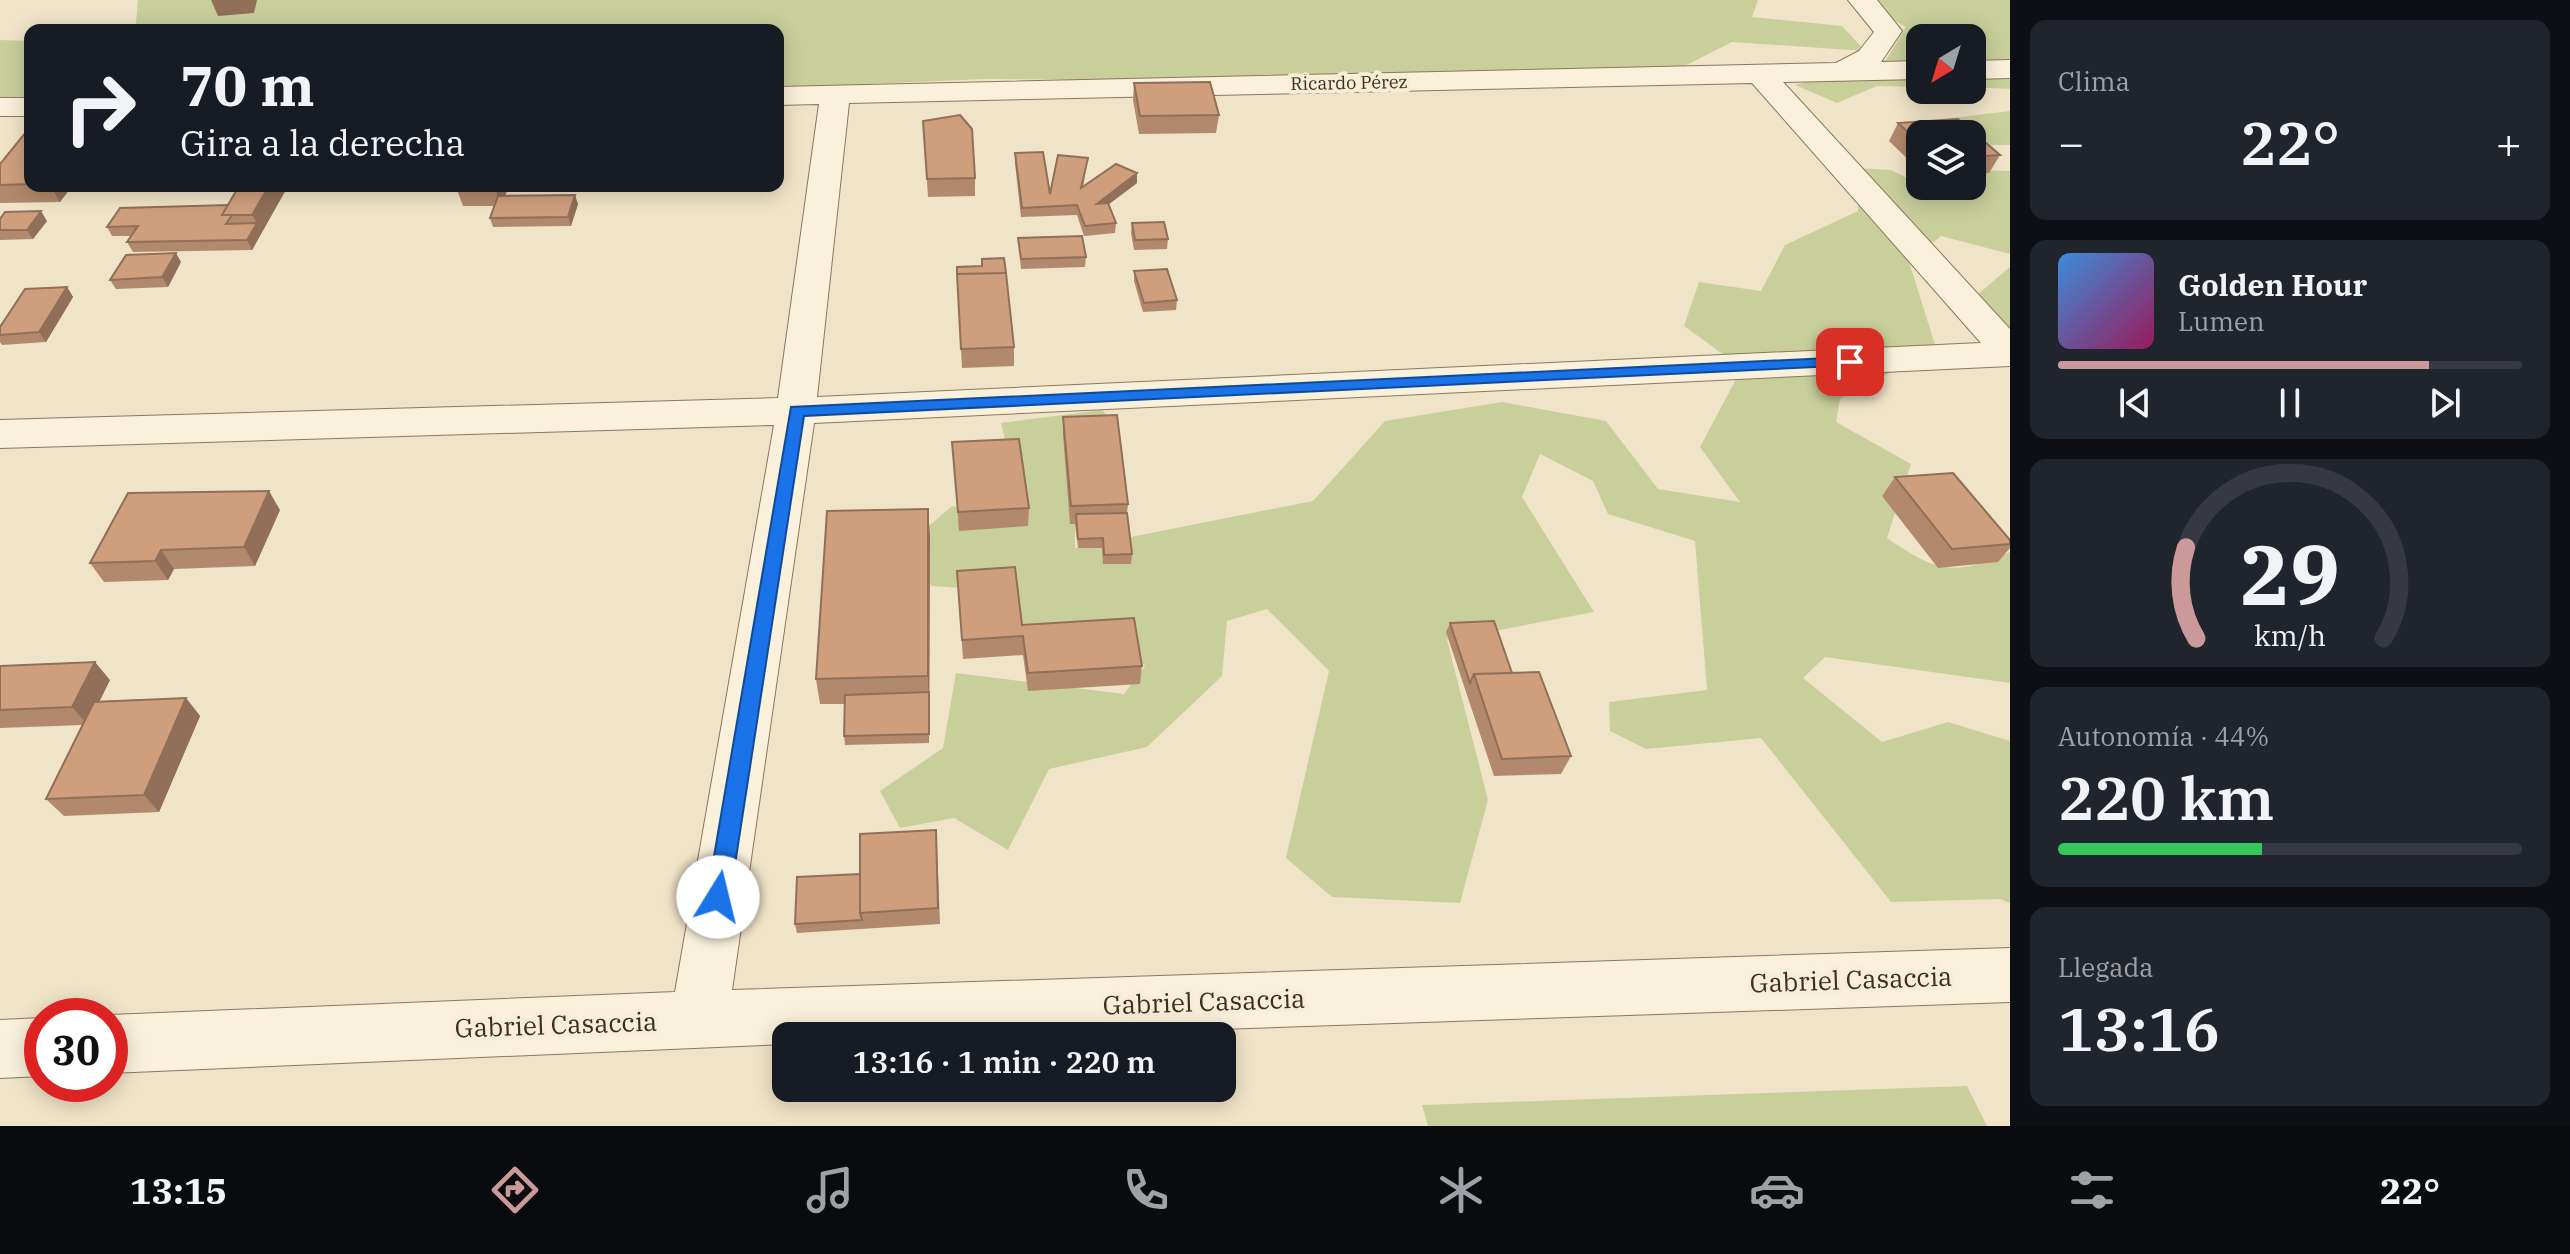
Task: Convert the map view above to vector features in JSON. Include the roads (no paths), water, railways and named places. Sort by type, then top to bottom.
[{"type":"street","points":[[1840,72],[1871,58],[1884,43],[1888,31],[1879,16],[1862,0]]},
{"type":"street","points":[[1986,70],[2010,69]]},
{"type":"street","name":"Ricardo Pérez","points":[[784,96],[1906,70]]},
{"type":"street","points":[[1759,73],[2010,353]]},
{"type":"street","points":[[699,1019],[796,411],[835,95]]},
{"type":"street","points":[[0,107],[24,107]]},
{"type":"street","points":[[0,434],[796,411],[2010,353]]},
{"type":"street","name":"Gabriel Casaccia","points":[[128,1043],[699,1019],[2010,975]]},
{"type":"street","points":[[0,1049],[24,1048]]}]
